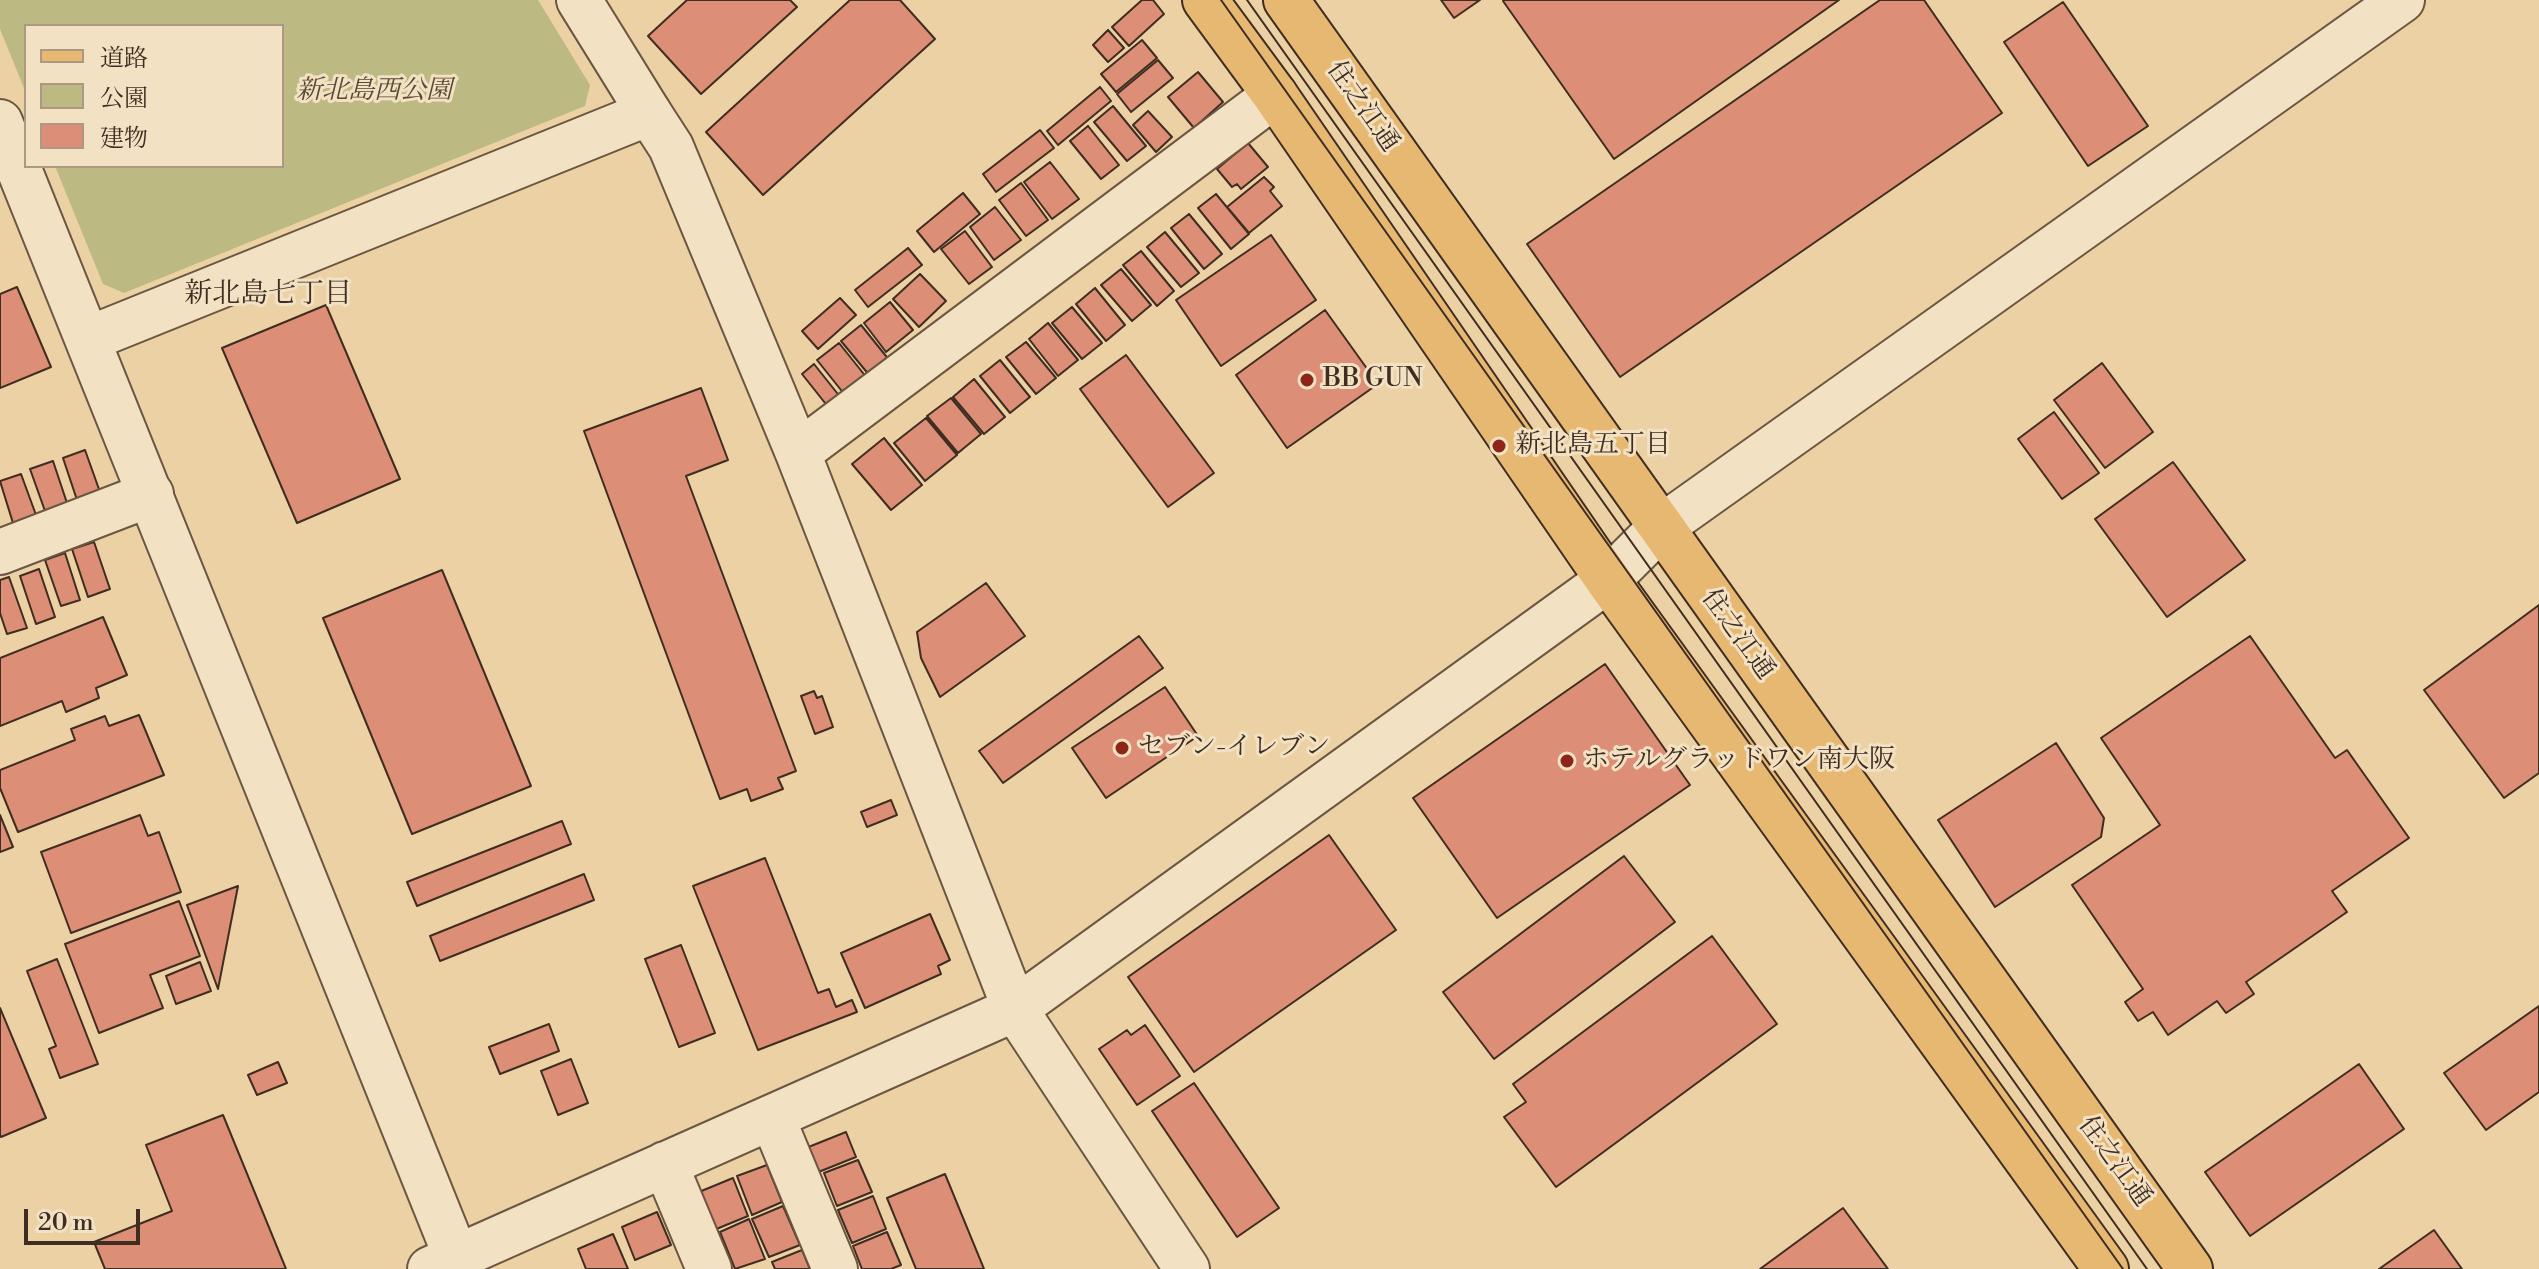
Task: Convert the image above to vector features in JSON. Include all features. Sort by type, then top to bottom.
[{"type":"main road","points":[[1205,0],[1275,95],[1608,580],[2106,1269]]},
{"type":"main road","name":"住之江通","points":[[1286,0],[2190,1269]]},
{"type":"street","points":[[579,0],[671,147],[798,453],[1015,1009],[1187,1269]]},
{"type":"street","points":[[0,122],[151,494],[449,1265],[665,1164],[1015,1009],[1608,580],[1660,528],[2402,0]]},
{"type":"street","points":[[798,453],[1275,95]]},
{"type":"street","points":[[88,339],[649,113]]},
{"type":"street","points":[[0,552],[151,494]]},
{"type":"street","points":[[772,1117],[835,1269]]},
{"type":"street","points":[[665,1164],[709,1269]]},
{"type":"green space","name":"新北島西公園","points":[[0,0],[538,0],[590,85],[585,106],[124,293],[103,284],[56,168],[284,168],[284,24],[24,24],[24,88],[0,29]]},
{"type":"building","points":[[687,0],[790,0],[797,7],[701,94],[648,36]]},
{"type":"building","points":[[850,0],[900,0],[935,39],[763,195],[706,132]]},
{"type":"building","points":[[1142,0],[1153,0],[1164,14],[1129,46],[1112,27]]},
{"type":"building","points":[[1441,0],[1480,0],[1454,18]]},
{"type":"building","points":[[1504,0],[1839,0],[1614,159]]},
{"type":"building","points":[[1880,0],[1924,0],[2002,113],[1620,377],[1527,244]]},
{"type":"building","points":[[2063,2],[2148,126],[2088,166],[2004,42]]},
{"type":"building","points":[[1108,30],[1124,48],[1108,62],[1093,45]]},
{"type":"building","points":[[1142,40],[1157,58],[1116,92],[1101,74]]},
{"type":"building","points":[[1158,60],[1173,78],[1131,112],[1117,94]]},
{"type":"building","points":[[1198,72],[1223,102],[1194,128],[1168,97]]},
{"type":"building","points":[[1100,87],[1111,101],[1058,145],[1047,131]]},
{"type":"building","points":[[1113,106],[1146,146],[1127,161],[1094,122]]},
{"type":"building","points":[[1148,111],[1172,137],[1156,152],[1133,125]]},
{"type":"building","points":[[1088,126],[1119,165],[1101,179],[1070,141]]},
{"type":"building","points":[[1040,130],[1054,148],[996,192],[983,174]]},
{"type":"building","points":[[1248,143],[1268,167],[1241,189],[1237,184],[1232,187],[1217,169]]},
{"type":"building","points":[[1050,162],[1079,199],[1052,219],[1024,182]]},
{"type":"building","points":[[1264,177],[1274,187],[1270,191],[1282,206],[1249,233],[1227,207]]},
{"type":"building","points":[[1021,183],[1048,220],[1026,236],[999,200]]},
{"type":"building","points":[[963,193],[980,214],[934,252],[917,231]]},
{"type":"building","points":[[1216,194],[1249,234],[1231,249],[1198,208]]},
{"type":"building","points":[[995,207],[1021,240],[994,260],[970,227]]},
{"type":"building","points":[[1189,214],[1222,254],[1204,269],[1171,228]]},
{"type":"building","points":[[965,231],[992,267],[969,284],[941,249]]},
{"type":"building","points":[[1165,232],[1199,273],[1181,287],[1147,247]]},
{"type":"building","points":[[1271,235],[1316,300],[1221,366],[1176,300]]},
{"type":"building","points":[[908,248],[922,265],[868,307],[855,290]]},
{"type":"building","points":[[1141,251],[1174,291],[1157,306],[1123,265]]},
{"type":"building","points":[[1121,269],[1151,305],[1132,321],[1101,285]]},
{"type":"building","points":[[920,274],[946,301],[919,327],[893,299]]},
{"type":"building","points":[[17,287],[51,367],[0,388],[0,294]]},
{"type":"building","points":[[1095,288],[1125,325],[1106,341],[1076,304]]},
{"type":"building","points":[[840,298],[856,315],[818,349],[802,331]]},
{"type":"building","points":[[890,302],[913,330],[886,352],[864,323]]},
{"type":"building","points":[[326,305],[400,479],[297,523],[222,348]]},
{"type":"building","points":[[1072,307],[1102,343],[1082,359],[1052,323]]},
{"type":"building","name":"BB GUN","points":[[1325,310],[1378,384],[1287,448],[1236,375]]},
{"type":"building","points":[[1048,323],[1078,360],[1058,376],[1029,339]]},
{"type":"building","points":[[861,325],[890,361],[870,376],[841,341]]},
{"type":"building","points":[[1026,342],[1056,378],[1036,394],[1006,357]]},
{"type":"building","points":[[839,343],[867,378],[845,395],[817,360]]},
{"type":"building","points":[[1126,355],[1214,473],[1168,507],[1080,389]]},
{"type":"building","points":[[1000,360],[1030,397],[1010,413],[980,376]]},
{"type":"building","points":[[2102,363],[2153,432],[2105,468],[2054,400]]},
{"type":"building","points":[[814,364],[841,398],[829,408],[802,374]]},
{"type":"building","points":[[974,379],[1005,417],[984,434],[953,397]]},
{"type":"building","points":[[701,388],[728,460],[686,476],[796,771],[778,778],[783,789],[751,801],[747,789],[720,799],[584,431]]},
{"type":"building","points":[[951,398],[981,434],[958,453],[927,416]]},
{"type":"building","points":[[2054,412],[2099,473],[2062,499],[2018,439]]},
{"type":"building","points":[[926,418],[957,455],[925,481],[894,443]]},
{"type":"building","points":[[884,438],[922,485],[891,510],[852,464]]},
{"type":"building","points":[[85,450],[100,492],[77,500],[63,458]]},
{"type":"building","points":[[53,461],[67,503],[45,511],[30,469]]},
{"type":"building","points":[[2173,462],[2245,560],[2167,617],[2095,519]]},
{"type":"building","points":[[21,474],[36,515],[13,523],[0,481]]},
{"type":"building","points":[[94,542],[110,589],[88,597],[72,549]]},
{"type":"building","points":[[65,553],[80,600],[61,606],[45,560]]},
{"type":"building","points":[[39,569],[55,617],[36,624],[20,576]]},
{"type":"building","points":[[442,570],[531,786],[412,834],[323,618]]},
{"type":"building","points":[[9,577],[27,628],[7,634],[0,613],[0,580]]},
{"type":"building","points":[[986,583],[1025,636],[940,697],[921,658],[917,632]]},
{"type":"building","points":[[2539,605],[2539,773],[2504,798],[2424,690]]},
{"type":"building","points":[[103,617],[127,675],[96,688],[99,698],[66,712],[62,701],[0,726],[0,658]]},
{"type":"building","points":[[1139,636],[1163,668],[1003,783],[979,751]]},
{"type":"building","points":[[2250,636],[2335,758],[2347,750],[2409,838],[2332,891],[2347,912],[2246,982],[2254,994],[2226,1013],[2217,1001],[2168,1035],[2153,1012],[2138,1021],[2125,1002],[2143,989],[2072,885],[2160,825],[2101,738]]},
{"type":"building","points":[[1605,664],[1690,785],[1497,918],[1413,798]]},
{"type":"building","points":[[1165,687],[1198,736],[1106,798],[1072,748]]},
{"type":"building","points":[[814,691],[817,698],[822,696],[833,727],[815,734],[801,696]]},
{"type":"building","points":[[139,715],[164,775],[18,832],[0,788],[0,770],[75,740],[71,729],[105,716],[109,726]]},
{"type":"building","points":[[2056,743],[2104,818],[2101,837],[1995,907],[1938,820]]},
{"type":"building","points":[[891,800],[897,815],[867,827],[861,812]]},
{"type":"building","points":[[0,815],[13,847],[0,852]]},
{"type":"building","points":[[140,815],[148,836],[159,832],[181,892],[71,933],[41,852]]},
{"type":"building","points":[[562,821],[571,844],[417,906],[407,882]]},
{"type":"building","points":[[1329,835],[1396,930],[1194,1072],[1128,977]]},
{"type":"building","points":[[1624,856],[1675,922],[1494,1059],[1443,992]]},
{"type":"building","points":[[765,858],[818,993],[829,989],[836,1007],[852,1000],[857,1012],[758,1050],[693,886]]},
{"type":"building","points":[[584,874],[594,900],[440,961],[430,936]]},
{"type":"building","points":[[238,886],[218,989],[187,905]]},
{"type":"building","points":[[179,901],[200,956],[150,975],[163,1008],[99,1033],[65,944]]},
{"type":"building","points":[[930,914],[950,960],[938,966],[941,974],[865,1008],[841,953]]},
{"type":"building","points":[[1712,936],[1777,1024],[1556,1187],[1504,1117],[1526,1102],[1513,1084]]},
{"type":"building","points":[[681,945],[715,1033],[679,1047],[645,959]]},
{"type":"building","points":[[57,959],[98,1064],[60,1078],[49,1049],[56,1046],[27,971]]},
{"type":"building","points":[[200,962],[211,991],[176,1004],[166,976]]},
{"type":"building","points":[[2539,1006],[2539,1092],[2486,1130],[2444,1073]]},
{"type":"building","points":[[0,1008],[46,1118],[1,1137],[0,1135]]},
{"type":"building","points":[[549,1024],[559,1051],[500,1074],[489,1047]]},
{"type":"building","points":[[1145,1025],[1180,1076],[1137,1105],[1099,1049],[1127,1030],[1131,1035]]},
{"type":"building","points":[[571,1059],[588,1103],[558,1115],[541,1071]]},
{"type":"building","points":[[278,1062],[287,1083],[257,1095],[248,1075]]},
{"type":"building","points":[[2359,1064],[2404,1129],[2250,1236],[2205,1172]]},
{"type":"building","points":[[1194,1083],[1279,1208],[1237,1237],[1152,1111]]},
{"type":"building","points":[[223,1115],[286,1269],[105,1269],[94,1242],[172,1211],[146,1145]]},
{"type":"building","points":[[846,1132],[856,1157],[816,1173],[806,1148]]},
{"type":"building","points":[[858,1160],[872,1192],[837,1206],[824,1173]]},
{"type":"building","points":[[767,1165],[782,1202],[752,1215],[737,1176]]},
{"type":"building","points":[[945,1174],[984,1269],[916,1269],[887,1198]]},
{"type":"building","points":[[733,1178],[748,1216],[714,1230],[699,1192]]},
{"type":"building","points":[[873,1196],[886,1229],[852,1243],[838,1210]]},
{"type":"building","points":[[783,1206],[800,1245],[769,1257],[752,1219]]},
{"type":"building","points":[[1843,1208],[1888,1269],[1760,1269]]},
{"type":"building","points":[[657,1212],[671,1245],[635,1260],[622,1227]]},
{"type":"building","points":[[749,1219],[765,1259],[735,1269],[720,1232]]},
{"type":"building","points":[[2434,1230],[2462,1269],[2379,1269]]},
{"type":"building","points":[[887,1232],[901,1265],[891,1269],[862,1269],[853,1246]]},
{"type":"building","points":[[613,1234],[628,1269],[586,1269],[578,1249]]},
{"type":"building","points":[[802,1250],[810,1269],[775,1269],[772,1262]]},
{"type":"tram line","points":[[1221,0],[2123,1269]]},
{"type":"tram line","points":[[1247,0],[2147,1269]]},
{"type":"place","name":"BB GUN","points":[[1307,380]]},
{"type":"place","name":"新北島五丁目","points":[[1499,446]]},
{"type":"place","name":"セブン-イレブン","points":[[1122,748]]},
{"type":"place","name":"ホテルグラッドワン南大阪","points":[[1567,761]]},
{"type":"district","name":"新北島七丁目","points":[[268,295]]}]
